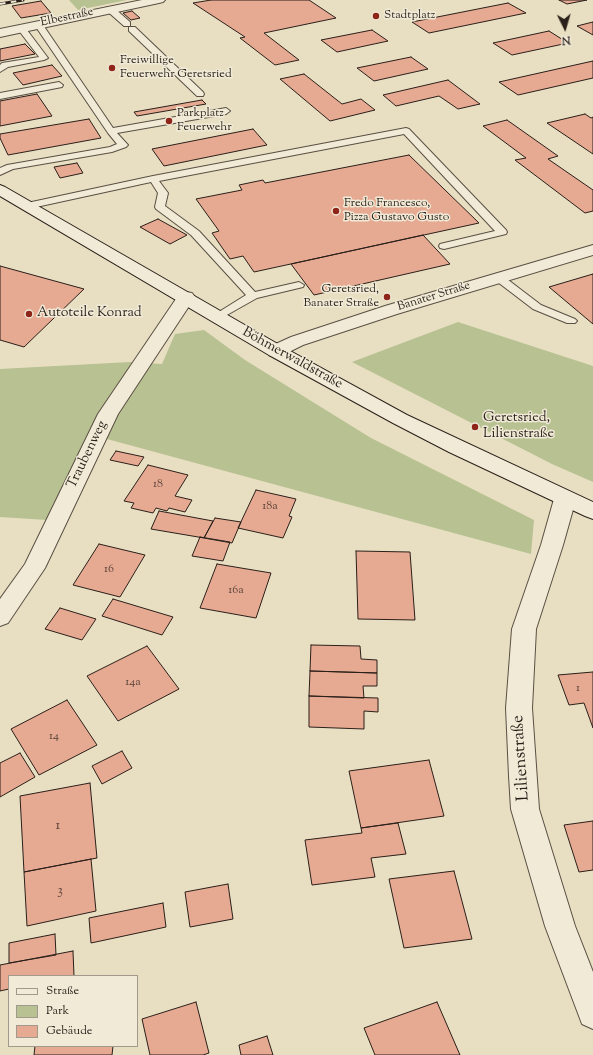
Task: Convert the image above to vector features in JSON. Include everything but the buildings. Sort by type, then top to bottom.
[{"type":"street","name":"Elbestraße","points":[[0,33],[159,0]]},
{"type":"street","name":"Böhmerwaldstraße","points":[[0,190],[276,350],[400,419],[565,499],[593,511]]},
{"type":"street","name":"Banater Straße","points":[[276,350],[321,333],[593,250]]},
{"type":"street","name":"Traubenweg","points":[[0,617],[34,568],[108,414],[186,298]]},
{"type":"street","name":"Lilienstraße","points":[[565,499],[552,545],[524,629],[519,708],[522,776],[525,809],[560,926],[593,1013]]},
{"type":"lane","points":[[110,9],[130,26],[200,94]]},
{"type":"lane","points":[[0,172],[10,167],[112,149],[123,144],[111,131],[38,24]]},
{"type":"lane","points":[[0,70],[5,65],[44,58],[21,28]]},
{"type":"lane","points":[[0,96],[59,85]]},
{"type":"lane","points":[[111,131],[226,111]]},
{"type":"lane","points":[[27,206],[406,131],[502,232],[444,246]]},
{"type":"lane","points":[[153,180],[163,193],[160,207],[195,233],[253,296]]},
{"type":"lane","points":[[499,278],[537,308],[572,321]]},
{"type":"lane","points":[[218,316],[253,296],[299,285]]},
{"type":"green space","points":[[69,0],[127,0],[78,10]]},
{"type":"green space","points":[[458,322],[593,366],[593,482],[552,464],[352,362]]},
{"type":"green space","points":[[204,330],[245,360],[371,438],[534,520],[531,554],[107,439],[63,521],[0,517],[0,369],[130,362],[162,364],[175,334]]},
{"type":"railway","points":[[0,4],[23,0]]},
{"type":"place","name":"Stadtplatz","points":[[376,16]]},
{"type":"place","name":"Freiwillige Feuerwehr Geretsried","points":[[112,68]]},
{"type":"place","name":"Parkplatz Feuerwehr","points":[[169,121]]},
{"type":"place","name":"Fredo Francesco, Pizza Gustavo Gusto","points":[[336,211]]},
{"type":"place","name":"Geretsried, Banater Straße","points":[[387,297]]},
{"type":"place","name":"Autoteile Konrad","points":[[29,314]]},
{"type":"place","name":"Geretsried, Lilienstraße","points":[[475,427]]}]
